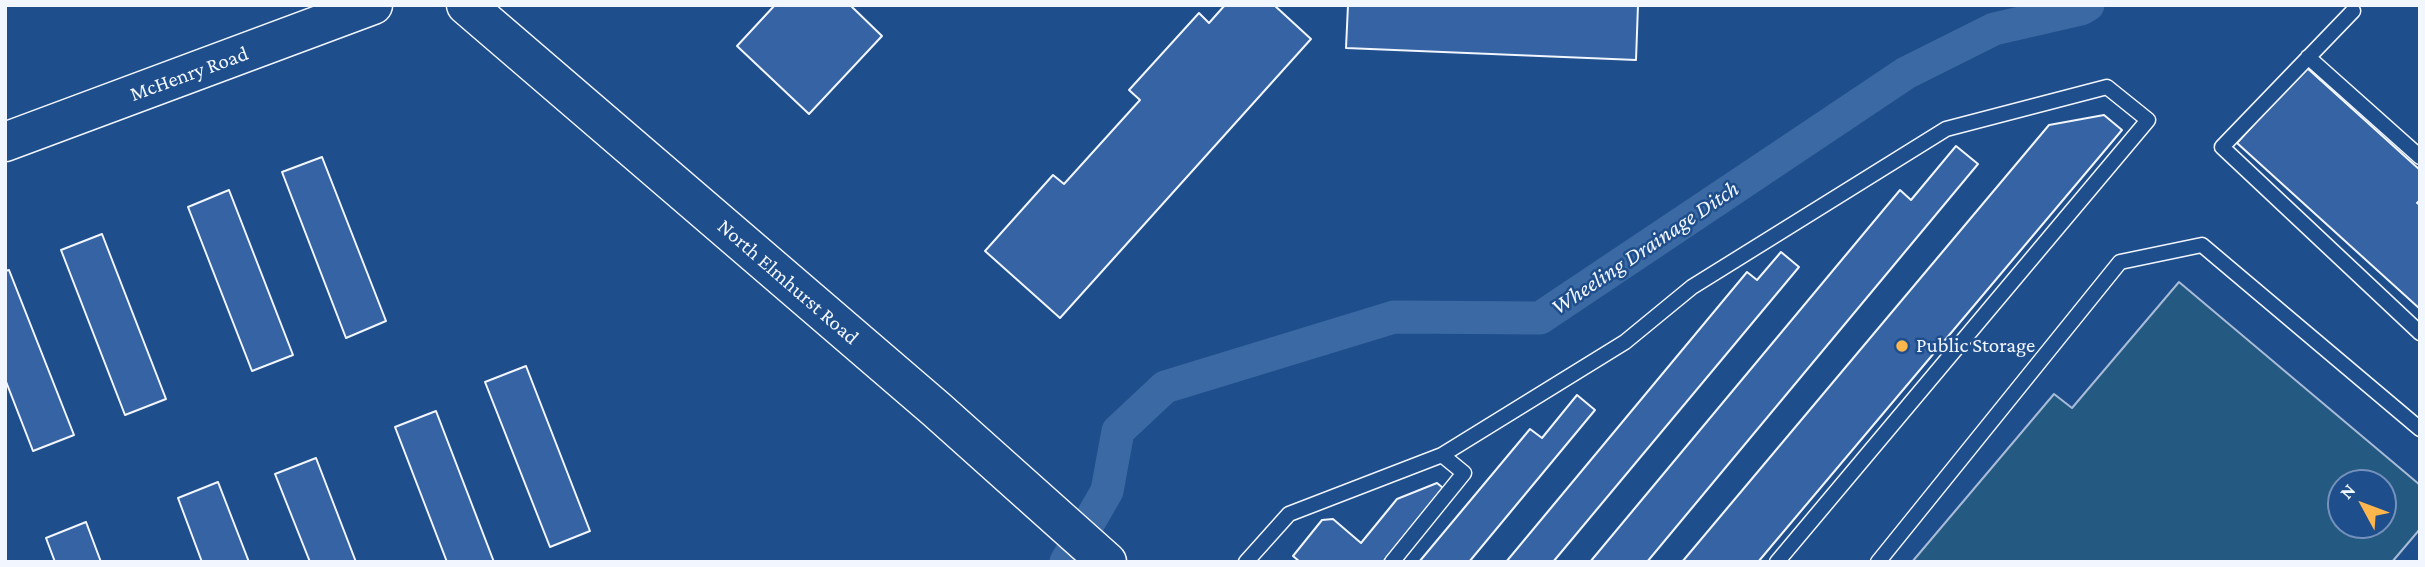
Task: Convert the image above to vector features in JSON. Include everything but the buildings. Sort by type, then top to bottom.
[{"type":"main road","name":"McHenry Road","points":[[5,142],[373,5]]},
{"type":"main road","name":"North Elmhurst Road","points":[[466,5],[936,409],[1107,562]]},
{"type":"lane","points":[[2353,11],[2222,147],[2420,333]]},
{"type":"lane","points":[[2308,57],[2420,157]]},
{"type":"lane","points":[[1246,562],[1289,514],[1442,455],[1625,342],[1692,287],[1946,129],[2107,87],[2148,120],[1777,562]]},
{"type":"lane","points":[[1878,562],[2120,262],[2203,245],[2420,429]]},
{"type":"lane","points":[[1392,562],[1464,473],[1442,455]]},
{"type":"shaded area","points":[[2179,282],[2420,485],[2420,529],[2392,562],[1912,562],[2054,394],[2072,408]]},
{"type":"waterway","name":"Wheeling Drainage Ditch","points":[[1066,562],[1107,491],[1118,431],[1165,387],[1394,317],[1540,318],[1906,73],[1994,29],[2081,9],[2088,5]]},
{"type":"place","name":"Public Storage","points":[[1902,346]]}]
